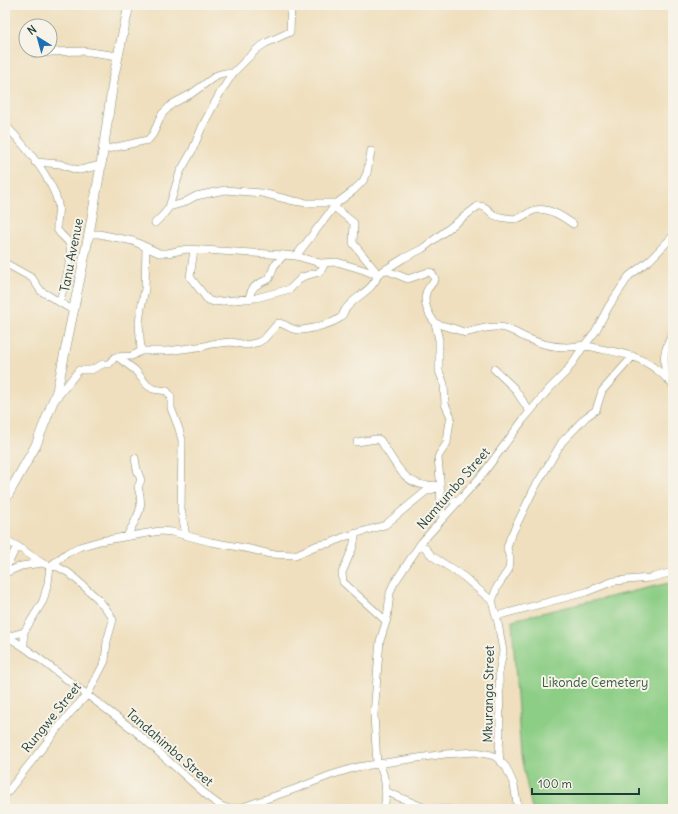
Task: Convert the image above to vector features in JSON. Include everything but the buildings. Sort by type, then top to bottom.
[{"type":"street","name":"Tanu Avenue","points":[[5,500],[36,445],[57,391],[89,234],[101,165],[110,99],[129,5]]},
{"type":"street","points":[[155,223],[169,207],[180,172],[219,95],[233,73],[257,49],[266,43],[290,32],[291,5]]},
{"type":"street","points":[[58,53],[83,51],[118,56]]},
{"type":"street","points":[[103,150],[148,140],[153,134],[162,114],[172,104],[192,94],[217,75],[233,73]]},
{"type":"street","points":[[9,129],[20,141],[56,194],[59,206],[57,229],[71,247],[69,265],[59,302]]},
{"type":"street","points":[[296,256],[336,205],[363,181],[367,173],[371,151]]},
{"type":"street","points":[[35,162],[60,164],[80,170],[101,165]]},
{"type":"street","points":[[169,207],[183,203],[196,196],[225,190],[262,192],[294,201],[336,205],[354,223],[354,243],[378,274]]},
{"type":"street","points":[[89,234],[99,234],[132,241],[159,253],[168,253],[183,249],[296,256],[320,263],[337,262],[378,274],[422,249],[478,206],[484,207],[496,216],[515,219],[521,218],[537,210],[547,211],[563,217],[573,224]]},
{"type":"street","name":"Namtumbo Street","points":[[384,809],[384,777],[378,764],[374,715],[380,642],[393,585],[421,543],[482,475],[530,412],[549,389],[567,371],[595,332],[609,306],[629,276],[650,260],[673,236]]},
{"type":"street","points":[[141,351],[139,323],[145,289],[146,247]]},
{"type":"street","points":[[194,250],[190,277],[208,300],[217,302],[249,299],[290,289],[302,277],[319,272],[325,263]]},
{"type":"street","points":[[249,299],[256,284],[269,279],[274,266],[284,255]]},
{"type":"street","points":[[5,262],[32,278],[41,291],[74,311]]},
{"type":"street","points":[[386,270],[408,279],[428,272],[432,273],[435,279],[426,292],[425,302],[435,323],[438,340],[440,371],[444,384],[444,400],[452,419],[449,427],[447,443],[438,458],[440,500],[444,518]]},
{"type":"street","points":[[53,402],[79,370],[94,369],[103,364],[109,364],[114,357],[119,358],[135,355],[141,351],[167,351],[231,342],[247,345],[265,338],[278,323],[282,323],[288,328],[300,330],[331,322],[342,317],[345,311],[374,283],[378,274]]},
{"type":"street","points":[[435,323],[457,328],[465,333],[485,329],[506,328],[526,338],[556,347],[568,348],[588,346],[612,350],[633,356],[646,362],[673,385]]},
{"type":"street","points":[[666,378],[664,352],[670,345],[673,332]]},
{"type":"street","points":[[421,543],[432,556],[464,577],[492,601],[497,587],[510,569],[510,559],[507,548],[509,541],[534,489],[562,442],[586,416],[596,410],[602,391],[633,356]]},
{"type":"street","points":[[119,358],[135,370],[147,385],[153,389],[167,392],[171,397],[171,408],[182,440],[181,509],[186,536]]},
{"type":"street","points":[[494,370],[514,388],[530,412]]},
{"type":"street","points":[[357,442],[376,439],[380,440],[395,465],[410,480],[425,486],[440,486]]},
{"type":"street","points":[[127,536],[138,516],[141,506],[141,495],[138,487],[141,480],[137,470],[135,458]]},
{"type":"street","points":[[24,646],[24,632],[43,601],[48,583],[50,566],[59,558],[79,547],[100,541],[160,531],[270,554],[300,554],[318,545],[331,543],[356,533],[385,525],[425,492],[440,486]]},
{"type":"street","points":[[440,500],[460,500]]},
{"type":"street","points":[[356,533],[353,547],[342,573],[344,582],[386,621]]},
{"type":"street","name":"Rungwe Street","points":[[5,540],[17,546],[42,563],[58,567],[79,580],[106,608],[113,620],[107,641],[104,661],[88,694],[70,713],[5,795]]},
{"type":"street","points":[[5,572],[17,546]]},
{"type":"street","points":[[5,572],[21,566],[42,563]]},
{"type":"street","points":[[496,616],[586,592],[614,582],[650,578],[673,572]]},
{"type":"street","name":"Mkuranga Street","points":[[492,601],[503,651],[500,673],[500,761]]},
{"type":"street","points":[[6,637],[24,632]]},
{"type":"street","name":"Tandahimba Street","points":[[6,637],[24,646],[135,731],[184,774],[203,793],[221,807],[250,807],[346,770],[378,764],[445,754],[476,752],[491,755],[500,761]]},
{"type":"street","points":[[500,761],[509,773],[514,785],[518,809]]},
{"type":"street","points":[[385,791],[427,809]]},
{"type":"street","points":[[438,809],[448,809]]},
{"type":"green space","name":"Likonde Cemetery","points":[[673,582],[673,809],[532,809],[521,757],[512,620]]}]
